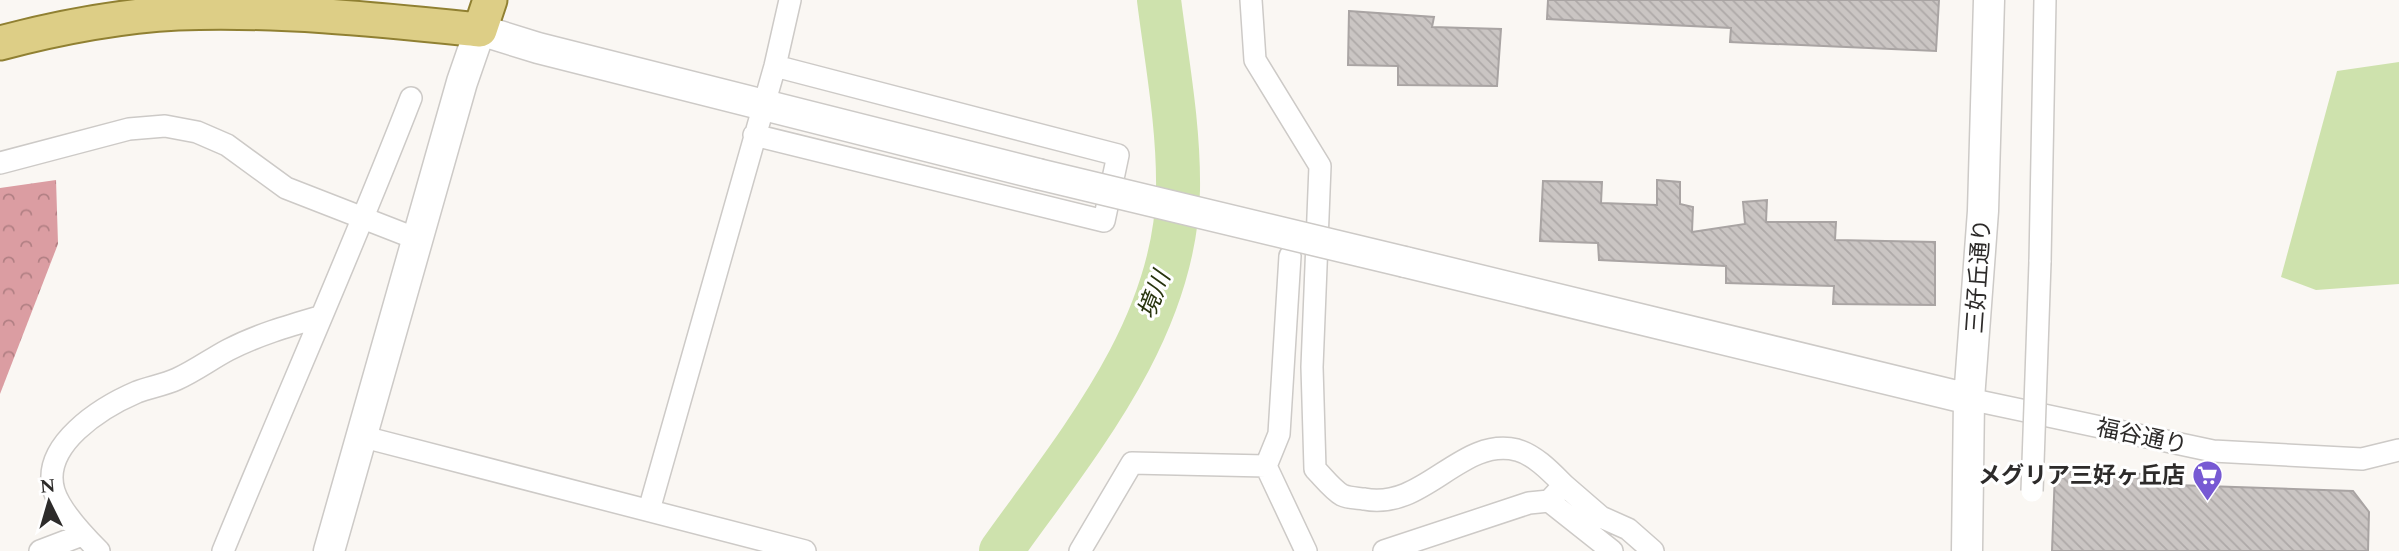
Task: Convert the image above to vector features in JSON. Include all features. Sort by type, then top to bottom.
[{"type":"main road","points":[[0,43],[101,23],[178,13],[328,17],[485,15]]},
{"type":"street","points":[[649,510],[775,66],[790,0]]},
{"type":"street","points":[[1251,0],[1255,60],[1320,166],[1312,367],[1315,469],[1342,495],[1381,503],[1408,495],[1479,453],[1498,448],[1518,450],[1535,459],[1601,517],[1628,529],[1653,551]]},
{"type":"street","name":"三好丘通り","points":[[1967,551],[1969,399],[1983,211],[1989,0]]},
{"type":"street","points":[[2032,491],[2045,0]]},
{"type":"street","points":[[329,551],[416,239],[485,15],[538,48],[1038,174],[1969,399]]},
{"type":"street","points":[[754,135],[1104,221],[1118,155],[775,66]]},
{"type":"street","points":[[223,551],[319,317],[364,218],[411,98]]},
{"type":"street","points":[[0,163],[129,129],[166,126],[197,132],[227,145],[286,188],[416,239]]},
{"type":"street","points":[[1290,256],[1279,434],[1266,466],[1306,551]]},
{"type":"street","points":[[99,551],[82,535],[54,491],[54,469],[64,444],[78,426],[136,393],[178,379],[230,349],[283,327],[319,317]]},
{"type":"street","name":"福谷通り","points":[[1969,399],[2213,451],[2362,459],[2399,450]]},
{"type":"street","points":[[360,436],[806,551]]},
{"type":"street","points":[[1080,551],[1132,463],[1266,466]]},
{"type":"street","points":[[1384,551],[1529,503],[1549,501],[1564,485]]},
{"type":"street","points":[[1549,501],[1612,551]]},
{"type":"street","points":[[40,551],[82,535]]},
{"type":"green space","points":[[56,180],[58,244],[0,394],[0,188]]},
{"type":"shaded area","points":[[2399,62],[2399,284],[2316,290],[2281,277],[2337,71]]},
{"type":"building","points":[[1548,0],[1939,0],[1936,51],[1730,42],[1731,28],[1547,19]]},
{"type":"building","points":[[1349,11],[1434,17],[1432,27],[1501,29],[1497,86],[1398,85],[1398,66],[1348,65]]},
{"type":"building","points":[[1657,180],[1680,182],[1680,204],[1693,207],[1692,232],[1745,224],[1743,202],[1767,200],[1766,222],[1836,222],[1835,240],[1935,242],[1935,305],[1833,304],[1834,286],[1726,283],[1726,266],[1599,260],[1598,243],[1540,241],[1543,181],[1602,182],[1601,203],[1657,205]]},
{"type":"building","name":"メグリア三好ヶ丘店","points":[[2055,471],[2145,474],[2145,484],[2353,491],[2369,512],[2368,551],[2052,551]]},
{"type":"waterway","name":"境川","points":[[1001,551],[1061,469],[1117,382],[1141,337],[1160,290],[1173,241],[1178,166],[1175,119],[1159,0]]},
{"type":"place","name":"メグリア三好ヶ丘店","points":[[2208,502]]}]
